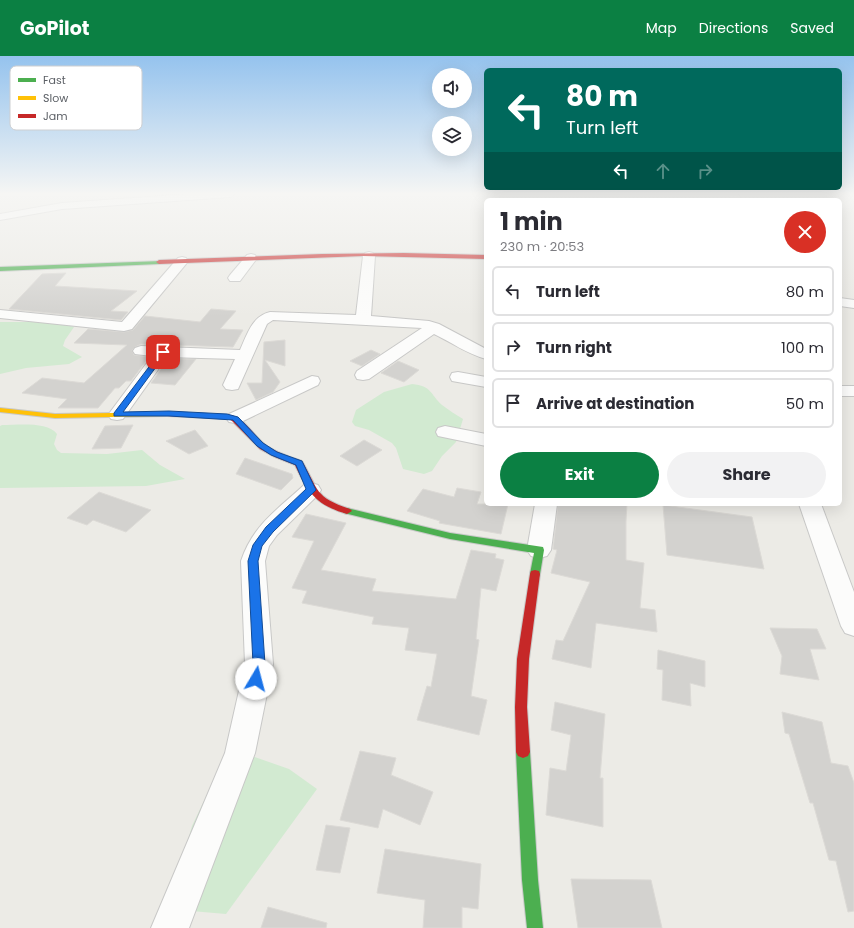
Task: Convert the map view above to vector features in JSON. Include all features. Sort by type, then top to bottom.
[{"type":"street","points":[[0,269],[250,258],[435,254],[484,257]]},
{"type":"street","points":[[363,320],[369,256]]},
{"type":"street","points":[[235,278],[250,258]]},
{"type":"street","points":[[0,314],[124,328],[182,261]]},
{"type":"street","points":[[842,302],[854,304]]},
{"type":"street","points":[[232,385],[261,322],[266,318],[275,316],[424,324],[434,327],[484,353]]},
{"type":"street","points":[[363,375],[434,327]]},
{"type":"street","points":[[141,351],[245,354]]},
{"type":"street","points":[[117,414],[163,352]]},
{"type":"street","points":[[458,377],[484,382]]},
{"type":"street","points":[[0,410],[55,416],[176,414],[236,418],[312,381]]},
{"type":"street","points":[[842,391],[854,391]]},
{"type":"street","points":[[236,418],[260,444],[274,453],[299,463],[311,490],[322,501],[342,510],[479,542],[538,550]]},
{"type":"street","points":[[445,432],[484,440]]},
{"type":"street","points":[[170,928],[240,753],[259,664],[253,561],[258,545],[270,529],[311,490]]},
{"type":"street","points":[[536,928],[530,880],[521,707],[523,658],[546,506]]},
{"type":"street","points":[[811,506],[854,626]]},
{"type":"green space","points":[[0,322],[55,322],[74,327],[65,340],[63,346],[82,357],[69,364],[26,368],[0,374]]},
{"type":"green space","points":[[412,384],[419,385],[430,391],[442,405],[463,419],[456,442],[442,456],[432,471],[424,474],[403,469],[396,448],[392,443],[369,430],[355,426],[352,422],[356,410],[384,392]]},
{"type":"green space","points":[[24,424],[47,427],[57,434],[54,444],[57,450],[61,453],[107,454],[142,450],[160,465],[185,479],[146,486],[0,488],[0,426]]},
{"type":"green space","points":[[229,748],[289,769],[317,789],[226,914],[168,909],[192,826]]},
{"type":"building","points":[[66,273],[55,286],[137,291],[111,311],[128,312],[121,320],[9,309],[42,274]]},
{"type":"building","points":[[211,309],[236,311],[220,329],[243,330],[233,347],[141,344],[132,350],[134,355],[149,357],[131,381],[126,381],[119,388],[115,388],[98,408],[58,408],[67,399],[22,393],[42,378],[84,383],[127,345],[74,343],[88,329],[124,332],[133,330],[145,316],[200,322]]},
{"type":"building","points":[[285,340],[285,366],[265,360],[280,382],[273,392],[256,400],[247,383],[262,383],[264,342]]},
{"type":"building","points":[[371,350],[380,354],[362,366],[350,361]]},
{"type":"building","points":[[168,359],[196,359],[175,385],[151,383]]},
{"type":"building","points":[[398,361],[419,370],[404,382],[381,373]]},
{"type":"building","points":[[133,425],[121,448],[92,449],[105,426]]},
{"type":"building","points":[[195,430],[208,446],[189,454],[166,441]]},
{"type":"building","points":[[364,440],[382,450],[357,466],[340,456]]},
{"type":"building","points":[[245,458],[292,474],[293,478],[281,490],[236,474]]},
{"type":"building","points":[[457,488],[481,492],[477,504],[484,504],[484,506],[508,506],[501,534],[439,523],[440,521],[407,511],[423,489],[454,497]]},
{"type":"building","points":[[99,492],[151,510],[126,532],[93,520],[87,525],[67,518]]},
{"type":"building","points":[[558,506],[627,506],[626,560],[644,563],[640,608],[655,610],[657,632],[596,623],[591,668],[552,659],[556,640],[563,641],[590,582],[551,573],[557,550],[553,549]]},
{"type":"building","points":[[663,506],[752,517],[764,569],[667,555]]},
{"type":"building","points":[[306,514],[346,523],[321,570],[376,579],[372,591],[456,599],[471,550],[496,554],[495,558],[504,560],[496,591],[481,588],[476,639],[479,640],[471,696],[487,700],[479,735],[417,720],[427,686],[431,687],[437,654],[405,650],[409,628],[372,624],[374,617],[302,603],[307,591],[292,588],[314,541],[292,537]]},
{"type":"building","points":[[770,628],[817,629],[826,649],[810,649],[819,680],[780,674],[782,656]]},
{"type":"building","points":[[658,650],[705,661],[705,687],[690,683],[691,706],[662,700],[663,670],[657,669]]},
{"type":"building","points":[[555,702],[605,714],[600,778],[603,778],[603,827],[546,815],[550,768],[566,771],[571,735],[551,730]]},
{"type":"building","points":[[782,712],[822,722],[831,763],[848,766],[854,783],[854,911],[848,912],[836,861],[829,860],[813,803],[810,803],[789,734],[785,733]]},
{"type":"building","points":[[360,751],[396,758],[391,775],[433,792],[420,825],[383,809],[378,828],[340,820]]},
{"type":"building","points":[[326,825],[350,828],[340,873],[316,870]]},
{"type":"building","points":[[385,849],[481,864],[478,909],[462,907],[462,928],[423,928],[425,900],[377,893]]},
{"type":"building","points":[[571,879],[651,880],[662,928],[578,928]]},
{"type":"building","points":[[268,907],[327,923],[326,928],[261,928]]},
{"type":"traffic: fast","points":[[0,269],[159,262]]},
{"type":"traffic: fast","points":[[347,511],[450,536],[539,550],[535,574]]},
{"type":"traffic: fast","points":[[523,752],[530,880],[535,928]]},
{"type":"traffic: slow","points":[[0,410],[55,416],[167,414]]},
{"type":"traffic: jam","points":[[159,262],[363,255],[445,255],[484,257]]},
{"type":"traffic: jam","points":[[167,414],[231,417],[235,419],[263,447],[278,455],[299,463],[311,489],[321,500],[336,508],[347,511]]},
{"type":"traffic: jam","points":[[523,752],[521,707],[523,659],[535,574]]},
{"type":"route","points":[[163,352],[117,414],[204,415],[236,418],[250,435],[260,444],[274,453],[299,463],[311,490],[270,529],[258,545],[253,561],[259,664],[256,679]]}]
